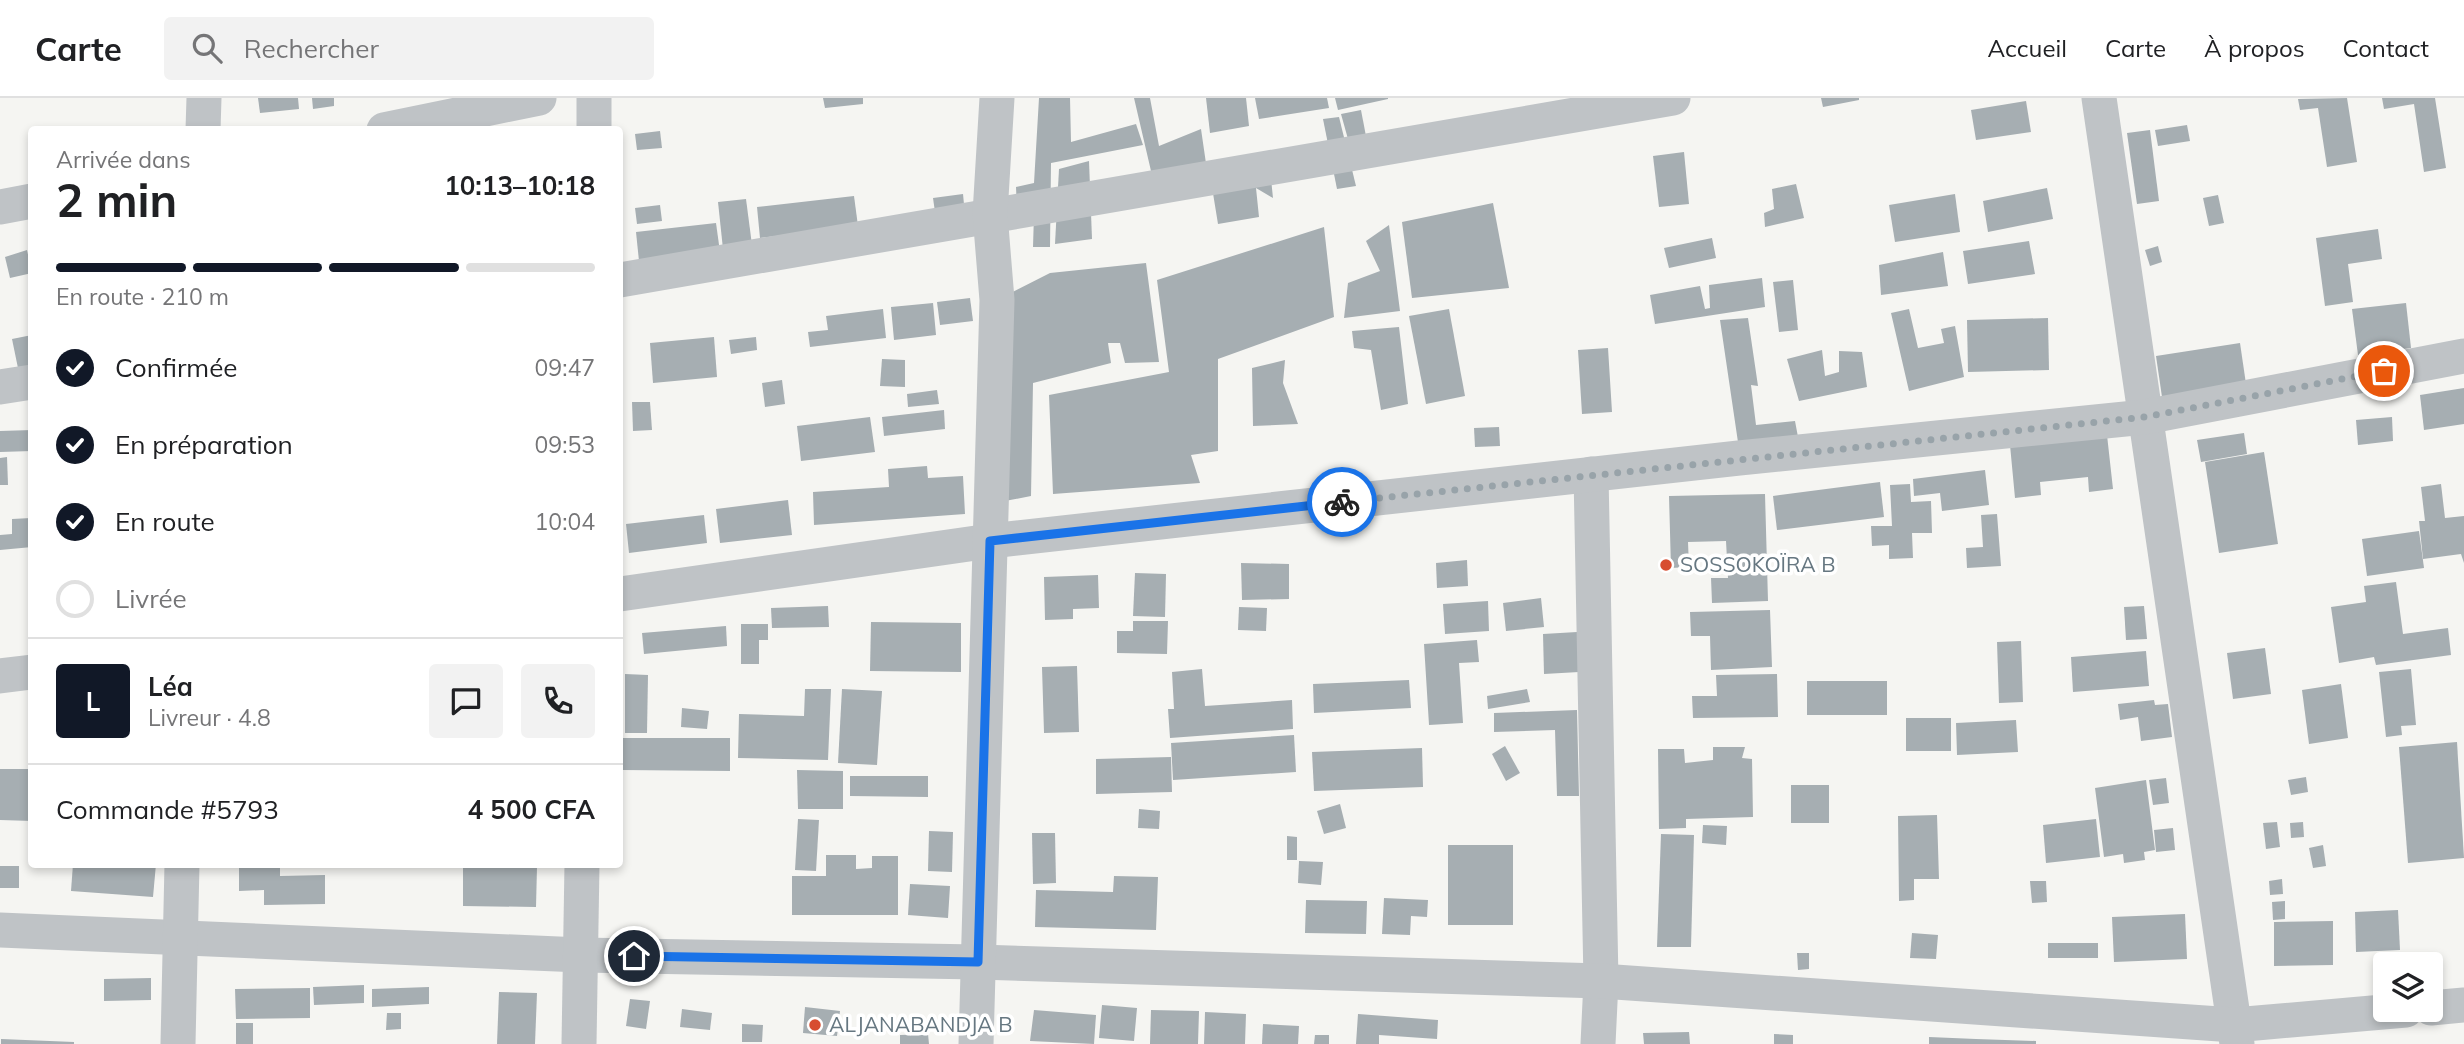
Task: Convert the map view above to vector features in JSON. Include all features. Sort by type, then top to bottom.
[{"type":"street","points":[[203,126],[204,98]]},
{"type":"street","points":[[403,126],[539,98]]},
{"type":"street","points":[[594,98],[594,126]]},
{"type":"street","points":[[976,1044],[997,300],[990,214],[997,98]]},
{"type":"street","points":[[623,279],[1673,98]]},
{"type":"street","points":[[2099,98],[2236,1035]]},
{"type":"street","points":[[0,207],[28,202]]},
{"type":"street","points":[[623,594],[990,541],[1591,474],[2145,417],[2464,356]]},
{"type":"street","points":[[0,387],[28,383]]},
{"type":"street","points":[[1591,474],[1601,981],[1598,1044]]},
{"type":"street","points":[[0,676],[28,672]]},
{"type":"street","points":[[178,1044],[182,868]]},
{"type":"street","points":[[579,1044],[582,868]]},
{"type":"street","points":[[0,930],[581,955],[978,962],[1601,981],[2236,1035],[2373,1015]]},
{"type":"street","points":[[2443,1006],[2464,1004]]},
{"type":"building","points":[[258,98],[298,98],[299,109],[260,113]]},
{"type":"building","points":[[312,98],[334,98],[334,106],[313,109]]},
{"type":"building","points":[[823,98],[863,98],[863,104],[825,108]]},
{"type":"building","points":[[1039,98],[1070,98],[1071,142],[1136,124],[1143,145],[1051,163],[1050,247],[1033,247],[1034,214],[1017,210],[1016,187],[1034,183]]},
{"type":"building","points":[[1134,98],[1150,98],[1159,146],[1201,129],[1210,191],[1158,201]]},
{"type":"building","points":[[1206,98],[1246,98],[1249,126],[1210,133]]},
{"type":"building","points":[[1255,98],[1327,98],[1329,108],[1259,119]]},
{"type":"building","points":[[1335,98],[1388,98],[1388,99],[1338,110]]},
{"type":"building","points":[[1821,98],[1859,98],[1859,100],[1823,107]]},
{"type":"building","points":[[2347,98],[2357,162],[2327,167],[2318,108],[2300,110],[2298,99]]},
{"type":"building","points":[[2382,98],[2435,98],[2446,168],[2424,172],[2414,104],[2384,109]]},
{"type":"building","points":[[2026,101],[2031,132],[1976,140],[1971,110]]},
{"type":"building","points":[[1361,110],[1369,152],[1353,157],[1341,114]]},
{"type":"building","points":[[1339,117],[1356,186],[1337,189],[1323,119]]},
{"type":"building","points":[[2187,125],[2190,141],[2158,146],[2155,130]]},
{"type":"building","points":[[2150,130],[2159,201],[2137,204],[2127,133]]},
{"type":"building","points":[[660,131],[662,148],[637,150],[635,134]]},
{"type":"building","points":[[1684,152],[1689,204],[1659,207],[1653,156]]},
{"type":"building","points":[[1089,161],[1092,239],[1055,244],[1059,169]]},
{"type":"building","points":[[1270,169],[1273,198],[1256,188],[1259,217],[1218,224],[1211,181]]},
{"type":"building","points":[[1796,184],[1804,218],[1765,227],[1764,213],[1774,209],[1772,189]]},
{"type":"building","points":[[2047,188],[2053,219],[1988,232],[1983,201]]},
{"type":"building","points":[[963,194],[965,215],[936,219],[933,198]]},
{"type":"building","points":[[1955,194],[1960,232],[1895,242],[1889,205]]},
{"type":"building","points":[[2218,195],[2224,223],[2209,226],[2203,198]]},
{"type":"building","points":[[854,196],[858,226],[760,238],[757,207]]},
{"type":"building","points":[[746,199],[752,245],[723,249],[718,202]]},
{"type":"building","points":[[1493,203],[1509,288],[1412,298],[1402,222]]},
{"type":"building","points":[[660,205],[662,221],[637,224],[635,208]]},
{"type":"building","points":[[716,223],[720,252],[639,261],[636,232]]},
{"type":"building","points":[[1389,225],[1400,311],[1344,318],[1348,283],[1380,271],[1366,241]]},
{"type":"building","points":[[1324,227],[1334,317],[1218,359],[1218,451],[1191,455],[1200,483],[1053,494],[1049,395],[1169,372],[1157,280]]},
{"type":"building","points":[[2378,229],[2382,259],[2348,264],[2353,302],[2325,306],[2316,238]]},
{"type":"building","points":[[1712,238],[1716,258],[1669,268],[1664,248]]},
{"type":"building","points":[[2029,241],[2035,274],[1968,284],[1963,251]]},
{"type":"building","points":[[2158,246],[2162,262],[2150,266],[2145,250]]},
{"type":"building","points":[[27,250],[28,274],[10,278],[5,257]]},
{"type":"building","points":[[1943,252],[1948,286],[1881,295],[1879,265]]},
{"type":"building","points":[[1146,263],[1159,362],[1125,363],[1120,343],[1108,343],[1111,363],[1033,383],[1031,496],[1005,501],[997,300],[1050,273]]},
{"type":"building","points":[[1762,278],[1765,307],[1655,324],[1650,295],[1700,286],[1705,309],[1710,308],[1709,285]]},
{"type":"building","points":[[1793,280],[1798,330],[1779,332],[1773,282]]},
{"type":"building","points":[[970,298],[973,321],[940,325],[937,302]]},
{"type":"building","points":[[933,303],[936,335],[894,340],[891,307]]},
{"type":"building","points":[[2406,303],[2411,348],[2358,355],[2352,309]]},
{"type":"building","points":[[883,309],[886,338],[810,347],[808,332],[828,330],[826,316]]},
{"type":"building","points":[[1449,309],[1465,396],[1426,404],[1409,316]]},
{"type":"building","points":[[1909,309],[1918,348],[1944,343],[1941,329],[1955,326],[1964,377],[1909,391],[1891,313]]},
{"type":"building","points":[[1748,318],[1758,386],[1751,385],[1756,425],[1795,421],[1798,437],[1739,449],[1720,320]]},
{"type":"building","points":[[2048,318],[2049,370],[1968,372],[1967,320]]},
{"type":"building","points":[[1399,327],[1408,404],[1381,410],[1371,350],[1354,348],[1352,331]]},
{"type":"building","points":[[28,336],[28,371],[19,373],[12,339]]},
{"type":"building","points":[[714,337],[717,377],[653,383],[650,343]]},
{"type":"building","points":[[756,337],[757,350],[731,354],[729,340]]},
{"type":"building","points":[[2240,343],[2246,384],[2162,397],[2156,356]]},
{"type":"building","points":[[1608,348],[1612,412],[1582,414],[1578,350]]},
{"type":"building","points":[[1822,350],[1825,376],[1839,372],[1839,351],[1862,352],[1867,387],[1799,401],[1787,359]]},
{"type":"building","points":[[882,359],[905,360],[905,387],[880,386]]},
{"type":"building","points":[[1285,360],[1283,383],[1298,424],[1253,426],[1252,368]]},
{"type":"building","points":[[782,380],[785,404],[765,407],[762,383]]},
{"type":"building","points":[[2464,388],[2464,424],[2424,430],[2420,395]]},
{"type":"building","points":[[937,390],[939,404],[908,407],[907,394]]},
{"type":"building","points":[[632,402],[650,402],[652,430],[633,431]]},
{"type":"building","points":[[944,410],[945,429],[884,436],[882,417]]},
{"type":"building","points":[[870,417],[875,452],[801,461],[797,426]]},
{"type":"building","points":[[2392,417],[2393,441],[2358,445],[2356,420]]},
{"type":"building","points":[[1499,427],[1500,446],[1475,447],[1474,428]]},
{"type":"building","points":[[28,430],[28,451],[0,452],[0,431]]},
{"type":"building","points":[[2244,433],[2247,454],[2201,462],[2197,440]]},
{"type":"building","points":[[2107,435],[2113,489],[2089,492],[2088,477],[2040,482],[2041,495],[2015,498],[2010,445]]},
{"type":"building","points":[[2264,452],[2278,544],[2219,553],[2205,462]]},
{"type":"building","points":[[7,457],[8,485],[0,485],[0,458]]},
{"type":"building","points":[[927,466],[928,478],[963,476],[965,514],[814,525],[813,492],[889,487],[888,469]]},
{"type":"building","points":[[1985,470],[1989,505],[1942,511],[1940,493],[1914,496],[1913,479]]},
{"type":"building","points":[[1880,482],[1884,517],[1777,530],[1773,496]]},
{"type":"building","points":[[1910,484],[1911,502],[1931,501],[1932,533],[1912,533],[1913,558],[1889,559],[1889,545],[1872,546],[1871,526],[1892,526],[1890,485]]},
{"type":"building","points":[[2441,484],[2445,518],[2464,516],[2464,563],[2461,554],[2423,559],[2419,521],[2425,521],[2421,487]]},
{"type":"building","points":[[1765,494],[1768,601],[1712,603],[1711,578],[1728,578],[1726,541],[1688,542],[1689,567],[1671,568],[1669,496]]},
{"type":"building","points":[[788,500],[792,535],[720,543],[716,509]]},
{"type":"building","points":[[1997,514],[2001,566],[1967,568],[1966,548],[1983,547],[1981,515]]},
{"type":"building","points":[[704,515],[707,543],[629,553],[626,524]]},
{"type":"building","points":[[28,518],[28,547],[0,550],[0,535],[12,534],[12,519]]},
{"type":"building","points":[[2419,531],[2424,568],[2367,576],[2362,539]]},
{"type":"building","points":[[1467,560],[1468,586],[1437,588],[1436,563]]},
{"type":"building","points":[[1241,563],[1289,564],[1289,599],[1242,600]]},
{"type":"building","points":[[1135,573],[1166,574],[1165,617],[1133,616]]},
{"type":"building","points":[[1098,575],[1099,608],[1073,609],[1073,619],[1045,620],[1044,577]]},
{"type":"building","points":[[2396,582],[2403,634],[2448,628],[2451,655],[2376,665],[2374,657],[2339,663],[2331,607],[2366,602],[2364,586]]},
{"type":"building","points":[[1541,598],[1544,627],[1506,631],[1503,603]]},
{"type":"building","points":[[1488,601],[1489,631],[1445,634],[1443,604]]},
{"type":"building","points":[[828,606],[829,627],[772,628],[771,608]]},
{"type":"building","points":[[2144,606],[2147,639],[2126,640],[2124,607]]},
{"type":"building","points":[[1239,607],[1267,608],[1266,631],[1238,630]]},
{"type":"building","points":[[1770,610],[1772,667],[1711,670],[1710,636],[1691,636],[1690,612]]},
{"type":"building","points":[[1133,621],[1168,621],[1167,654],[1117,653],[1117,631],[1133,631]]},
{"type":"building","points":[[871,622],[961,623],[961,672],[870,671]]},
{"type":"building","points":[[741,624],[768,624],[768,640],[759,640],[759,664],[741,664]]},
{"type":"building","points":[[726,626],[727,646],[644,654],[642,633]]},
{"type":"building","points":[[1577,632],[1579,672],[1544,674],[1543,634]]},
{"type":"building","points":[[1477,640],[1479,662],[1459,663],[1463,723],[1429,725],[1424,644]]},
{"type":"building","points":[[2021,641],[2023,702],[1999,703],[1997,642]]},
{"type":"building","points":[[2265,648],[2271,694],[2233,699],[2227,653]]},
{"type":"building","points":[[2146,651],[2149,686],[2073,692],[2071,657]]},
{"type":"building","points":[[1077,666],[1079,732],[1044,733],[1042,667]]},
{"type":"building","points":[[1202,669],[1205,706],[1292,700],[1293,729],[1170,738],[1168,709],[1174,709],[1172,672]]},
{"type":"building","points":[[2411,669],[2416,725],[2401,726],[2402,735],[2386,737],[2379,672]]},
{"type":"building","points":[[625,674],[648,675],[647,733],[625,733]]},
{"type":"building","points":[[1777,674],[1778,717],[1693,718],[1692,696],[1717,696],[1716,675]]},
{"type":"building","points":[[1409,680],[1411,708],[1314,713],[1313,684]]},
{"type":"building","points":[[1807,681],[1887,681],[1887,715],[1807,715]]},
{"type":"building","points":[[2341,684],[2348,738],[2309,744],[2302,690]]},
{"type":"building","points":[[805,689],[831,689],[828,760],[738,758],[739,714],[804,716]]},
{"type":"building","points":[[842,689],[882,691],[877,765],[838,763]]},
{"type":"building","points":[[1527,689],[1530,702],[1488,709],[1487,696]]},
{"type":"building","points":[[2154,700],[2155,705],[2168,704],[2172,737],[2141,741],[2138,717],[2120,720],[2118,704]]},
{"type":"building","points":[[682,708],[709,711],[707,729],[681,727]]},
{"type":"building","points":[[1577,710],[1579,796],[1557,796],[1555,730],[1494,732],[1494,713]]},
{"type":"building","points":[[1906,718],[1951,718],[1951,751],[1906,751]]},
{"type":"building","points":[[2016,720],[2018,752],[1957,755],[1956,723]]},
{"type":"building","points":[[1294,735],[1296,772],[1173,780],[1171,743]]},
{"type":"building","points":[[623,738],[730,738],[730,771],[623,770]]},
{"type":"building","points":[[2457,742],[2464,858],[2408,863],[2399,747]]},
{"type":"building","points":[[1505,746],[1520,773],[1506,781],[1492,754]]},
{"type":"building","points":[[1713,747],[1745,747],[1742,758],[1752,759],[1753,817],[1686,819],[1686,828],[1659,829],[1658,749],[1684,749],[1685,763],[1713,760]]},
{"type":"building","points":[[1422,748],[1423,787],[1314,791],[1312,752]]},
{"type":"building","points":[[1171,757],[1172,792],[1096,794],[1096,759]]},
{"type":"building","points":[[0,769],[28,769],[28,821],[0,820]]},
{"type":"building","points":[[797,770],[843,771],[843,809],[798,809]]},
{"type":"building","points":[[850,776],[928,776],[928,797],[850,796]]},
{"type":"building","points":[[2306,777],[2308,792],[2291,795],[2288,780]]},
{"type":"building","points":[[2166,778],[2169,803],[2153,805],[2149,780]]},
{"type":"building","points":[[2146,780],[2155,850],[2144,852],[2145,860],[2124,863],[2123,854],[2104,857],[2095,788]]},
{"type":"building","points":[[1791,785],[1829,785],[1829,823],[1791,823]]},
{"type":"building","points":[[1340,804],[1346,828],[1324,834],[1317,811]]},
{"type":"building","points":[[1139,809],[1160,811],[1159,829],[1138,828]]},
{"type":"building","points":[[1937,815],[1939,879],[1914,879],[1914,900],[1899,901],[1898,816]]},
{"type":"building","points":[[798,819],[819,820],[816,871],[795,870]]},
{"type":"building","points":[[2096,819],[2100,857],[2046,863],[2043,825]]},
{"type":"building","points":[[2277,822],[2280,847],[2266,849],[2263,823]]},
{"type":"building","points":[[2303,822],[2304,837],[2291,838],[2290,823]]},
{"type":"building","points":[[1703,825],[1727,826],[1726,845],[1702,843]]},
{"type":"building","points":[[2173,828],[2175,850],[2156,852],[2154,830]]},
{"type":"building","points":[[929,831],[953,832],[952,872],[928,871]]},
{"type":"building","points":[[1032,833],[1055,833],[1056,883],[1033,884]]},
{"type":"building","points":[[1661,834],[1694,835],[1691,947],[1657,947]]},
{"type":"building","points":[[1287,836],[1297,837],[1297,860],[1287,860]]},
{"type":"building","points":[[1448,845],[1513,845],[1513,925],[1448,925]]},
{"type":"building","points":[[2323,845],[2326,866],[2313,868],[2309,848]]},
{"type":"building","points":[[826,855],[856,855],[856,869],[872,868],[872,856],[898,856],[898,915],[792,915],[792,876],[826,876]]},
{"type":"building","points":[[1299,861],[1323,862],[1321,885],[1298,883]]},
{"type":"building","points":[[0,866],[19,866],[19,888],[0,888]]},
{"type":"building","points":[[73,868],[156,868],[153,897],[71,891]]},
{"type":"building","points":[[239,868],[280,868],[280,876],[325,875],[325,904],[264,905],[264,890],[239,891]]},
{"type":"building","points":[[463,868],[537,868],[536,907],[463,906]]},
{"type":"building","points":[[1114,876],[1158,877],[1156,930],[1035,927],[1036,890],[1113,892]]},
{"type":"building","points":[[2282,879],[2283,894],[2270,895],[2269,881]]},
{"type":"building","points":[[2030,881],[2046,881],[2047,902],[2032,903]]},
{"type":"building","points":[[910,884],[950,886],[948,918],[908,915]]},
{"type":"building","points":[[1384,898],[1428,900],[1427,917],[1411,916],[1410,935],[1382,934]]},
{"type":"building","points":[[1306,900],[1367,901],[1366,934],[1305,933]]},
{"type":"building","points":[[2285,901],[2285,919],[2273,920],[2272,902]]},
{"type":"building","points":[[2398,910],[2400,950],[2356,952],[2355,912]]},
{"type":"building","points":[[2185,914],[2187,959],[2114,962],[2112,917]]},
{"type":"building","points":[[2333,921],[2333,965],[2274,966],[2274,922]]},
{"type":"building","points":[[1912,933],[1938,935],[1936,959],[1910,958]]},
{"type":"building","points":[[2048,943],[2098,943],[2098,958],[2048,958]]},
{"type":"building","points":[[1797,953],[1809,953],[1809,969],[1798,970]]},
{"type":"building","points":[[151,978],[151,1000],[104,1001],[104,979]]},
{"type":"building","points":[[364,985],[364,1003],[314,1005],[313,987]]},
{"type":"building","points":[[429,987],[429,1004],[372,1007],[372,989]]},
{"type":"building","points":[[310,988],[310,1018],[236,1019],[235,989]]},
{"type":"building","points":[[499,992],[537,993],[535,1044],[497,1044]]},
{"type":"building","points":[[630,999],[650,1001],[646,1029],[626,1026]]},
{"type":"building","points":[[1102,1005],[1137,1008],[1134,1041],[1099,1038]]},
{"type":"building","points":[[805,1007],[840,1011],[837,1036],[803,1033]]},
{"type":"building","points":[[682,1009],[712,1013],[710,1030],[680,1027]]},
{"type":"building","points":[[1034,1010],[1096,1015],[1094,1044],[1030,1041]]},
{"type":"building","points":[[1151,1010],[1199,1011],[1198,1044],[1150,1044]]},
{"type":"building","points":[[1205,1012],[1246,1014],[1245,1044],[1204,1044]]},
{"type":"building","points":[[387,1013],[401,1013],[401,1029],[386,1030]]},
{"type":"building","points":[[1358,1014],[1438,1020],[1437,1039],[1379,1035],[1379,1044],[1356,1044]]},
{"type":"building","points":[[236,1023],[253,1023],[253,1044],[236,1044]]},
{"type":"building","points":[[742,1024],[763,1025],[762,1042],[742,1042]]},
{"type":"building","points":[[1263,1024],[1299,1026],[1298,1044],[1262,1044]]},
{"type":"building","points":[[1689,1032],[1690,1044],[1644,1044],[1643,1033]]},
{"type":"building","points":[[928,1034],[929,1044],[900,1044],[900,1035]]},
{"type":"building","points":[[1774,1034],[1793,1035],[1793,1044],[1774,1044]]},
{"type":"building","points":[[1315,1035],[1329,1035],[1329,1044],[1314,1044]]},
{"type":"building","points":[[1929,1037],[2036,1041],[2036,1044],[1929,1044]]},
{"type":"building","points":[[1,1039],[74,1042],[74,1044],[1,1044]]},
{"type":"way so far","points":[[1342,502],[2145,417],[2384,371]]},
{"type":"place","name":"SOSSOKOÏRA B","points":[[1666,565]]},
{"type":"place","name":"ALJANABANDJA B","points":[[815,1025]]},
{"type":"route","points":[[634,956],[978,962],[990,541],[1342,502]]}]
